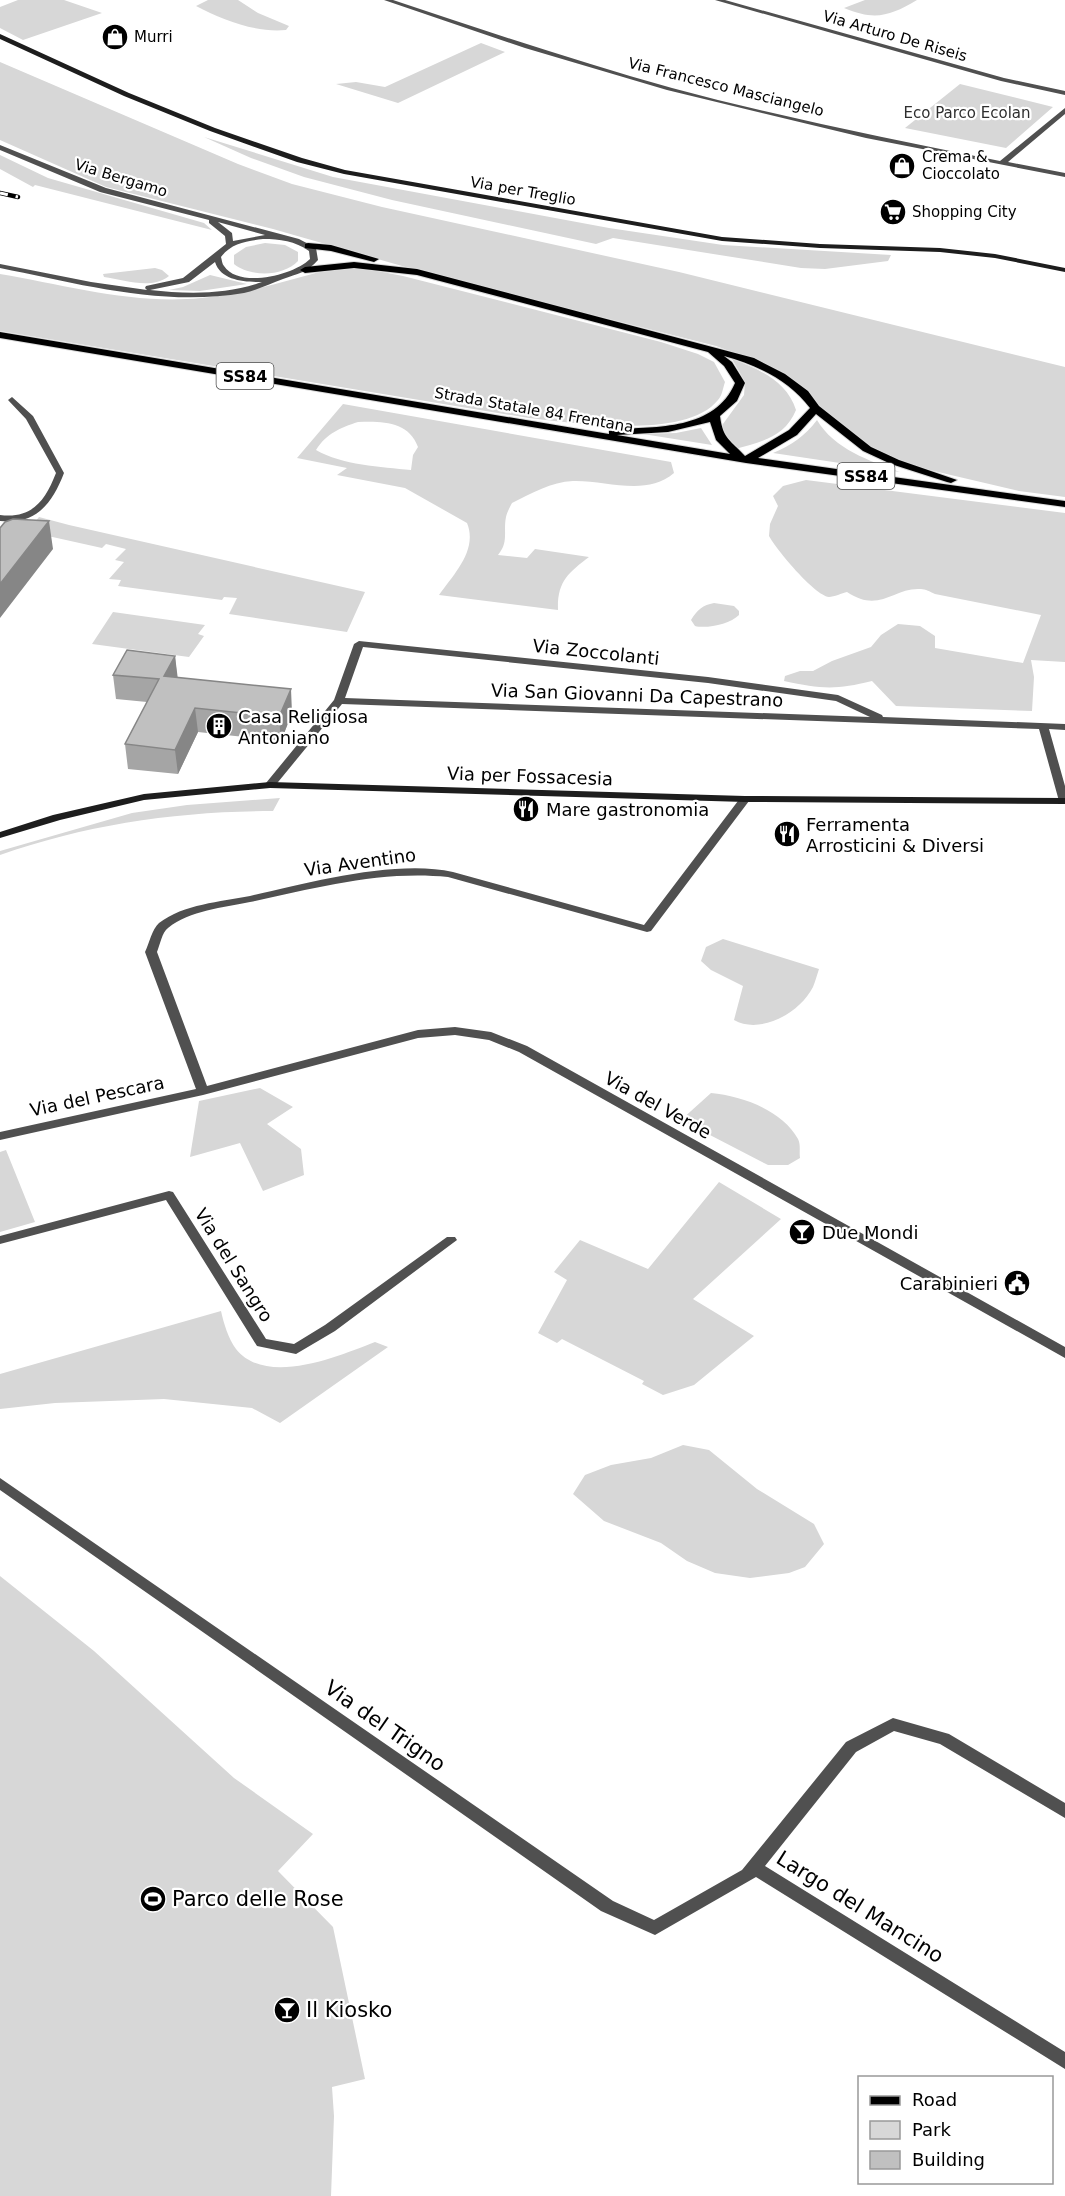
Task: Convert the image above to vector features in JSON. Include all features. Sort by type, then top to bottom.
[{"type":"main road","name":"Via per Treglio","points":[[0,36],[183,117],[305,162],[344,172],[722,239],[940,250],[995,256],[1065,270]]},
{"type":"main road","points":[[308,246],[331,248],[402,266],[417,272],[697,344],[750,360],[781,376],[804,393],[815,408],[867,449],[895,462],[986,492]]},
{"type":"main road","points":[[305,270],[354,265],[417,272]]},
{"type":"main road","name":"Strada Statale 84 Frentana","points":[[0,336],[746,460],[1065,504]]},
{"type":"main road","points":[[580,433],[665,429],[715,416],[733,402],[740,383],[728,364],[697,344]]},
{"type":"main road","points":[[715,416],[716,432],[725,446],[746,460],[784,441],[803,426],[815,408]]},
{"type":"main road","name":"Via per Fossacesia","points":[[0,835],[57,817],[144,797],[270,785],[745,799],[1065,801]]},
{"type":"street","name":"Via Francesco Masciangelo","points":[[387,0],[494,36],[669,88],[868,137],[1065,176]]},
{"type":"street","name":"Via Arturo De Riseis","points":[[718,0],[1003,80],[1065,93]]},
{"type":"street","points":[[1002,163],[1065,110]]},
{"type":"street","name":"Via Bergamo","points":[[0,147],[103,190],[287,238]]},
{"type":"street","name":"Via Bergamo","points":[[203,216],[223,228],[229,235],[230,244]]},
{"type":"street","points":[[0,266],[136,290],[201,295],[246,290],[305,270],[311,265],[315,255],[308,246],[287,238],[257,237],[230,244],[217,257],[186,279],[136,290]]},
{"type":"street","points":[[217,257],[220,268],[234,276],[256,280],[280,278]]},
{"type":"street","points":[[0,518],[25,518],[40,505],[57,483],[60,473],[30,418],[12,400]]},
{"type":"street","name":"Via Zoccolanti","points":[[339,701],[359,644],[708,680],[838,698],[885,720]]},
{"type":"street","points":[[270,785],[339,701]]},
{"type":"street","name":"Via San Giovanni Da Capestrano","points":[[339,701],[1065,726]]},
{"type":"street","points":[[1043,726],[1065,801]]},
{"type":"street","name":"Via Aventino","points":[[203,1091],[151,952],[161,927],[185,913],[323,883],[421,871],[449,874],[647,929],[745,799]]},
{"type":"street","name":"Via del Verde","points":[[203,1091],[418,1034],[455,1031],[491,1036],[533,1055],[1065,1353]]},
{"type":"street","name":"Via del Pescara","points":[[0,1136],[203,1091]]},
{"type":"street","name":"Via del Sangro","points":[[0,1240],[169,1195],[262,1343],[296,1349],[330,1328],[451,1240]]},
{"type":"street","name":"Via del Trigno","points":[[0,1483],[607,1906],[655,1928],[748,1875],[754,1867]]},
{"type":"street","name":"Largo del Mancino","points":[[1065,1811],[944,1739],[893,1724],[851,1747],[754,1867],[1065,2061]]},
{"type":"green space","points":[[18,0],[64,0],[102,13],[23,40],[0,28],[0,7]]},
{"type":"green space","points":[[208,0],[238,0],[258,13],[289,26],[286,30],[251,27],[217,16],[196,6]]},
{"type":"green space","points":[[865,0],[917,0],[899,10],[882,15],[865,14],[844,8]]},
{"type":"green space","points":[[481,43],[505,52],[398,103],[336,84],[356,82],[385,87]]},
{"type":"green space","points":[[0,62],[238,164],[292,184],[382,207],[679,272],[1065,367],[1065,497],[1019,491],[904,464],[867,446],[827,414],[801,387],[765,364],[716,346],[423,272],[273,229],[106,187],[0,140]]},
{"type":"green space","name":"Eco Parco Ecolan","points":[[960,84],[1053,107],[1006,148],[905,128]]},
{"type":"green space","points":[[204,137],[333,177],[609,228],[723,245],[891,255],[888,261],[825,269],[801,268],[613,238],[596,244],[392,200],[304,177],[251,158]]},
{"type":"green space","points":[[0,155],[48,178],[204,223],[212,230],[35,185],[33,187],[0,169]]},
{"type":"green space","points":[[265,243],[285,245],[298,252],[298,261],[284,270],[266,273],[249,271],[234,264],[234,255],[246,247]]},
{"type":"green space","points":[[155,268],[169,276],[146,283],[104,277],[103,274]]},
{"type":"green space","points":[[335,268],[367,269],[403,276],[661,342],[698,354],[714,362],[725,382],[722,392],[718,400],[703,412],[681,420],[656,425],[628,426],[573,423],[529,418],[0,331],[0,274],[100,293],[151,299],[176,299],[235,293]]},
{"type":"green space","points":[[210,275],[247,284],[200,291],[169,290],[183,287]]},
{"type":"green space","points":[[732,359],[771,377],[786,391],[796,410],[779,432],[763,441],[735,449],[723,434],[723,424],[744,395],[745,382]]},
{"type":"green space","points":[[343,404],[671,462],[674,473],[663,480],[638,486],[586,481],[557,483],[512,503],[506,517],[503,546],[498,555],[527,558],[535,549],[589,557],[565,579],[559,592],[558,610],[439,595],[467,552],[470,533],[467,523],[405,488],[337,475],[347,468],[297,458]],"holes":[[[358,422],[393,424],[401,427],[414,438],[418,447],[413,455],[411,470],[350,462],[316,450],[334,432]]]},
{"type":"green space","points":[[817,420],[833,439],[854,453],[900,472],[773,453],[798,440]]},
{"type":"green space","points":[[701,428],[712,445],[643,434],[676,433]]},
{"type":"green space","points":[[806,480],[1065,513],[1065,662],[1031,660],[1034,677],[1032,711],[896,706],[872,681],[828,687],[784,681],[785,676],[800,671],[813,671],[832,661],[871,647],[881,635],[898,624],[920,626],[935,636],[935,648],[1023,663],[1041,615],[935,594],[923,589],[911,589],[869,601],[847,592],[831,597],[822,594],[796,571],[769,536],[770,524],[778,506],[773,496],[783,486]]},
{"type":"green space","points":[[39,517],[365,592],[347,632],[229,614],[237,598],[224,597],[222,600],[118,586],[121,580],[109,579],[124,562],[115,560],[126,549],[106,544],[102,548],[48,536],[13,549]]},
{"type":"green space","points":[[714,603],[734,606],[739,611],[739,615],[718,625],[695,626],[691,620],[696,613],[703,607]]},
{"type":"green space","points":[[113,612],[205,625],[198,634],[204,636],[189,657],[92,644]]},
{"type":"green space","points":[[280,798],[273,811],[203,814],[134,821],[66,835],[0,855],[0,851],[132,813],[187,805]]},
{"type":"green space","points":[[723,939],[819,969],[813,987],[799,1005],[778,1019],[755,1025],[734,1020],[743,986],[711,970],[701,961],[706,947]]},
{"type":"green space","points":[[260,1088],[293,1107],[267,1124],[301,1149],[304,1175],[263,1191],[240,1143],[190,1157],[199,1101]]},
{"type":"green space","points":[[711,1093],[748,1101],[772,1112],[791,1129],[798,1139],[800,1158],[788,1165],[768,1165],[681,1120]]},
{"type":"green space","points":[[6,1150],[35,1222],[0,1232],[0,1152]]},
{"type":"green space","points":[[719,1182],[781,1219],[693,1299],[754,1336],[694,1385],[663,1395],[642,1384],[644,1381],[562,1339],[557,1343],[538,1333],[567,1280],[554,1272],[580,1240],[648,1269]]},
{"type":"green space","points":[[221,1311],[236,1349],[249,1360],[265,1366],[303,1365],[375,1342],[388,1347],[280,1423],[252,1408],[164,1399],[55,1403],[0,1409],[0,1374]]},
{"type":"green space","points":[[683,1445],[709,1450],[757,1489],[814,1524],[824,1544],[805,1567],[789,1573],[750,1578],[715,1573],[687,1561],[661,1543],[604,1521],[573,1494],[585,1475],[611,1465],[651,1458]]},
{"type":"green space","name":"Parco delle Rose","points":[[0,1576],[94,1651],[234,1778],[313,1834],[278,1871],[333,1927],[365,2079],[332,2087],[334,2116],[331,2196],[0,2196]]},
{"type":"building","points":[[13,519],[49,521],[0,584],[0,528],[5,522]]},
{"type":"building","points":[[127,650],[175,656],[164,676],[291,689],[279,717],[195,708],[175,750],[125,744],[159,679],[113,675]]},
{"type":"railway","points":[[0,193],[18,197]]},
{"type":"place","name":"Murri","points":[[115,37]]},
{"type":"place","name":"Crema & Cioccolato","points":[[902,166]]},
{"type":"place","name":"Shopping City","points":[[893,212]]},
{"type":"place","name":"Casa Religiosa Antoniano","points":[[219,726]]},
{"type":"place","name":"Mare gastronomia","points":[[526,809]]},
{"type":"place","name":"Ferramenta Arrosticini & Diversi","points":[[787,834]]},
{"type":"place","name":"Due Mondi","points":[[802,1232]]},
{"type":"place","name":"Carabinieri","points":[[1017,1283]]},
{"type":"place","name":"Parco delle Rose","points":[[153,1899]]},
{"type":"place","name":"Il Kiosko","points":[[287,2010]]}]
